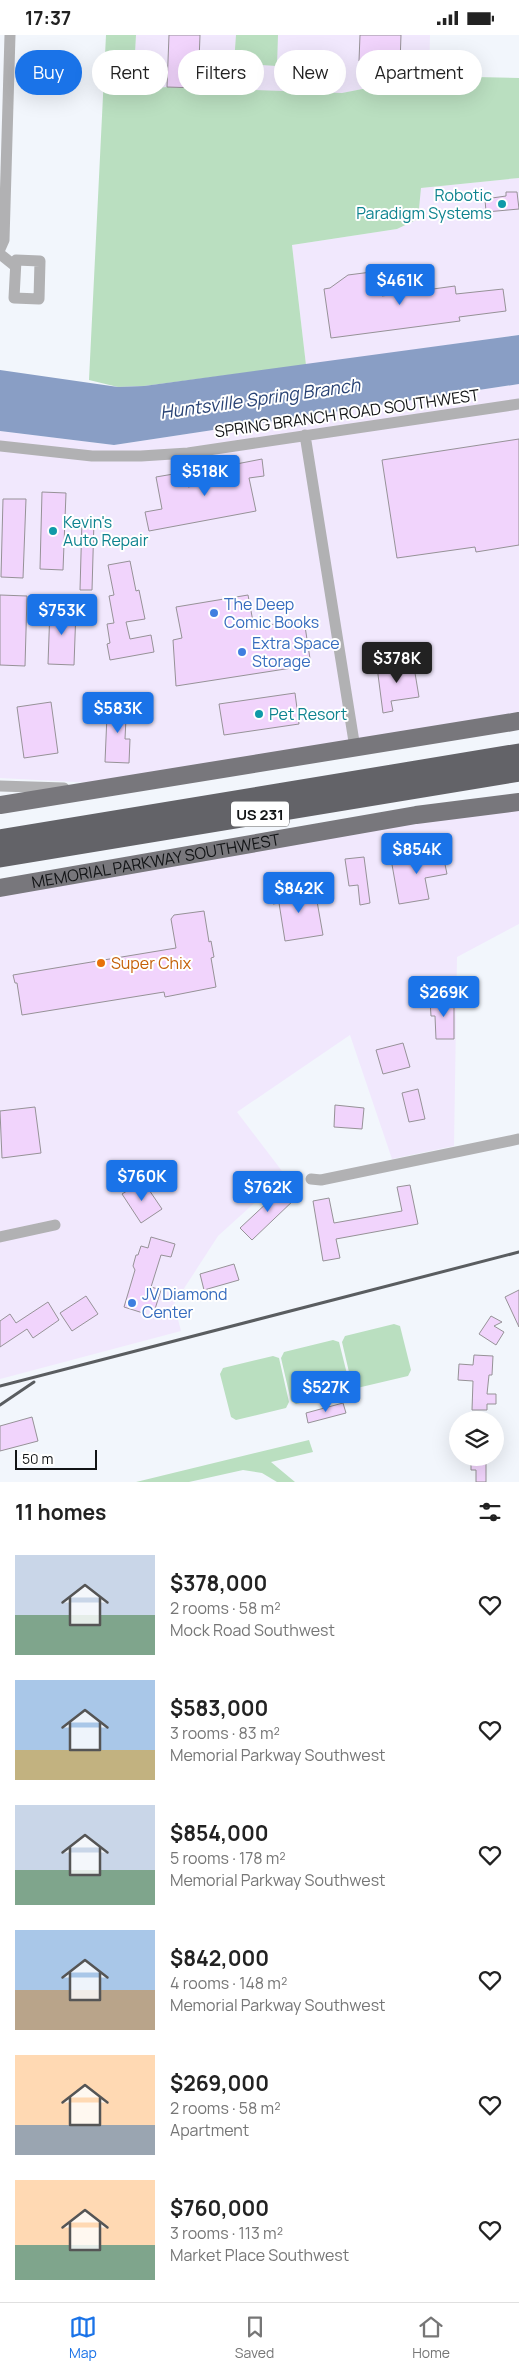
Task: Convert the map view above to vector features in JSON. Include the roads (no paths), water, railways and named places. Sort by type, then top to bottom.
[{"type":"highway","name":"US 231","points":[[0,840],[519,754]]},
{"type":"highway","name":"MEMORIAL PARKWAY SOUTHWEST","points":[[0,857],[519,771]]},
{"type":"main road","points":[[0,805],[519,721]]},
{"type":"main road","name":"MEMORIAL PARKWAY SOUTHWEST","points":[[0,888],[416,815],[517,803]]},
{"type":"street","points":[[0,249],[4,240],[3,138],[10,35]]},
{"type":"street","points":[[0,254],[15,267]]},
{"type":"street","name":"SPRING BRANCH ROAD SOUTHWEST","points":[[0,446],[92,457],[188,453],[519,403]]},
{"type":"street","points":[[305,435],[355,748]]},
{"type":"street","points":[[0,786],[94,789]]},
{"type":"street","points":[[311,1179],[321,1180],[519,1139]]},
{"type":"street","points":[[0,1237],[55,1225]]},
{"type":"water","name":"Huntsville Spring Branch","points":[[519,335],[519,384],[114,445],[0,431],[0,370],[118,387],[144,386]]},
{"type":"railway","points":[[0,1386],[519,1252]]},
{"type":"railway","points":[[0,1405],[34,1382]]},
{"type":"place","name":"Robotic Paradigm Systems","points":[[502,204]]},
{"type":"place","name":"Kevin's Auto Repair","points":[[53,531]]},
{"type":"place","name":"The Deep Comic Books","points":[[214,613]]},
{"type":"place","name":"Extra Space Storage","points":[[242,652]]},
{"type":"place","name":"Pet Resort","points":[[259,714]]},
{"type":"place","name":"Super Chix","points":[[101,963]]},
{"type":"place","name":"JV Diamond Center","points":[[132,1303]]}]
